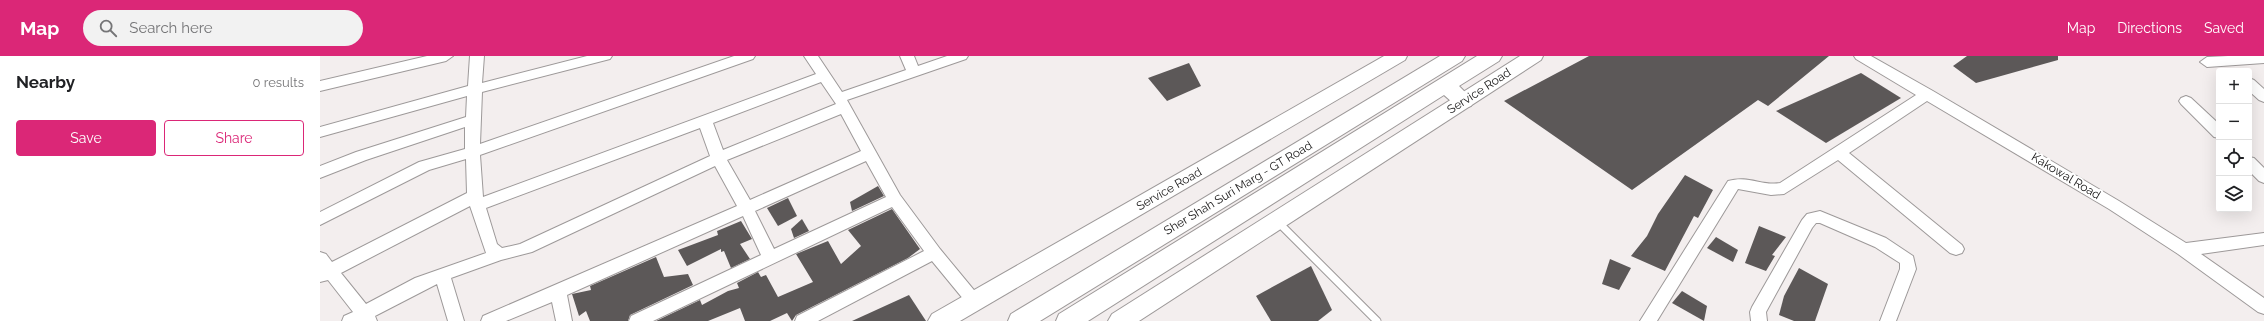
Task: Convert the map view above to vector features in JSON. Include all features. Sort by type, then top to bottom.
[{"type":"highway","name":"Sher Shah Suri Marg - GT Road","points":[[1020,321],[1455,56]]},
{"type":"highway","name":"Sher Shah Suri Marg - GT Road","points":[[1068,321],[1492,56]]},
{"type":"highway","points":[[1446,85],[1464,101]]},
{"type":"street","points":[[320,86],[446,56]]},
{"type":"street","points":[[477,56],[476,89],[472,120],[472,152],[476,200],[490,246],[493,251],[500,254]]},
{"type":"street","points":[[320,132],[476,89],[605,56]]},
{"type":"street","points":[[320,219],[424,166],[472,152],[748,56]]},
{"type":"street","points":[[811,56],[841,102],[895,199],[934,253],[975,301]]},
{"type":"street","points":[[907,56],[914,72]]},
{"type":"street","points":[[320,258],[325,273],[361,318],[442,274],[500,254],[510,253],[526,248],[841,102],[914,72],[961,56]]},
{"type":"street","name":"Service Road","points":[[940,321],[1398,56]]},
{"type":"street","name":"Service Road","points":[[1120,321],[1534,56]]},
{"type":"street","name":"Kakowal Road","points":[[1861,56],[1928,94],[2114,205],[2184,250],[2264,307]]},
{"type":"street","points":[[2207,62],[2264,58]]},
{"type":"street","points":[[2225,61],[2233,68]]},
{"type":"street","points":[[325,273],[476,200],[706,121],[824,76]]},
{"type":"street","points":[[2252,86],[2264,97]]},
{"type":"street","points":[[1648,321],[1733,185],[1739,182],[1777,190],[1784,188],[1928,94]]},
{"type":"street","points":[[2186,100],[2216,130]]},
{"type":"street","points":[[320,172],[361,156],[472,120]]},
{"type":"street","points":[[706,121],[718,158],[747,209],[770,258]]},
{"type":"street","points":[[1838,152],[1956,249]]},
{"type":"street","points":[[489,321],[747,209],[870,153]]},
{"type":"street","points":[[2252,165],[2264,177]]},
{"type":"street","points":[[636,321],[895,199]]},
{"type":"street","points":[[1759,321],[1758,312],[1807,224],[1812,218],[1820,217],[1888,246],[1900,252],[1907,260],[1908,269],[1888,321]]},
{"type":"street","points":[[2184,250],[2264,239]]},
{"type":"street","points":[[802,321],[934,253]]},
{"type":"street","points":[[442,274],[456,321]]},
{"type":"street","points":[[558,292],[564,321]]},
{"type":"lane","points":[[1277,221],[1377,321]]},
{"type":"building","points":[[1589,56],[1829,56],[1768,106],[1758,100],[1632,190],[1504,101]]},
{"type":"building","points":[[1967,56],[2058,56],[2058,60],[1976,83],[1953,66]]},
{"type":"building","points":[[1189,63],[1201,86],[1167,101],[1148,78]]},
{"type":"building","points":[[1861,73],[1901,98],[1826,143],[1776,111]]},
{"type":"building","points":[[1685,175],[1713,190],[1698,218],[1694,216],[1665,271],[1631,256],[1647,236],[1658,214]]},
{"type":"building","points":[[878,186],[884,196],[852,211],[850,202]]},
{"type":"building","points":[[788,198],[797,216],[778,226],[767,208]]},
{"type":"building","points":[[892,209],[920,249],[908,258],[796,315],[792,321],[787,313],[770,321],[745,321],[740,308],[708,321],[656,321],[700,300],[702,305],[728,291],[739,288],[737,283],[758,272],[761,277],[766,275],[778,297],[813,282],[796,254],[828,241],[841,264],[861,246],[848,230]]},
{"type":"building","points":[[802,219],[809,231],[794,238],[791,229]]},
{"type":"building","points":[[741,221],[752,239],[740,244],[750,259],[731,268],[724,251],[721,252],[721,249],[687,266],[678,250],[718,235],[717,231]]},
{"type":"building","points":[[1759,226],[1786,237],[1772,255],[1775,256],[1766,271],[1745,263]]},
{"type":"building","points":[[1716,237],[1738,250],[1733,262],[1707,248]]},
{"type":"building","points":[[656,257],[664,277],[688,274],[693,285],[630,315],[628,321],[590,321],[586,311],[579,316],[572,294],[591,290],[590,286]]},
{"type":"building","points":[[1610,259],[1631,268],[1619,290],[1602,284]]},
{"type":"building","points":[[1311,266],[1332,310],[1318,321],[1271,321],[1256,296]]},
{"type":"building","points":[[1799,268],[1828,284],[1815,321],[1794,321],[1779,315],[1784,296]]},
{"type":"building","points":[[1682,291],[1707,306],[1704,321],[1672,303]]},
{"type":"building","points":[[909,295],[926,321],[852,321]]}]
